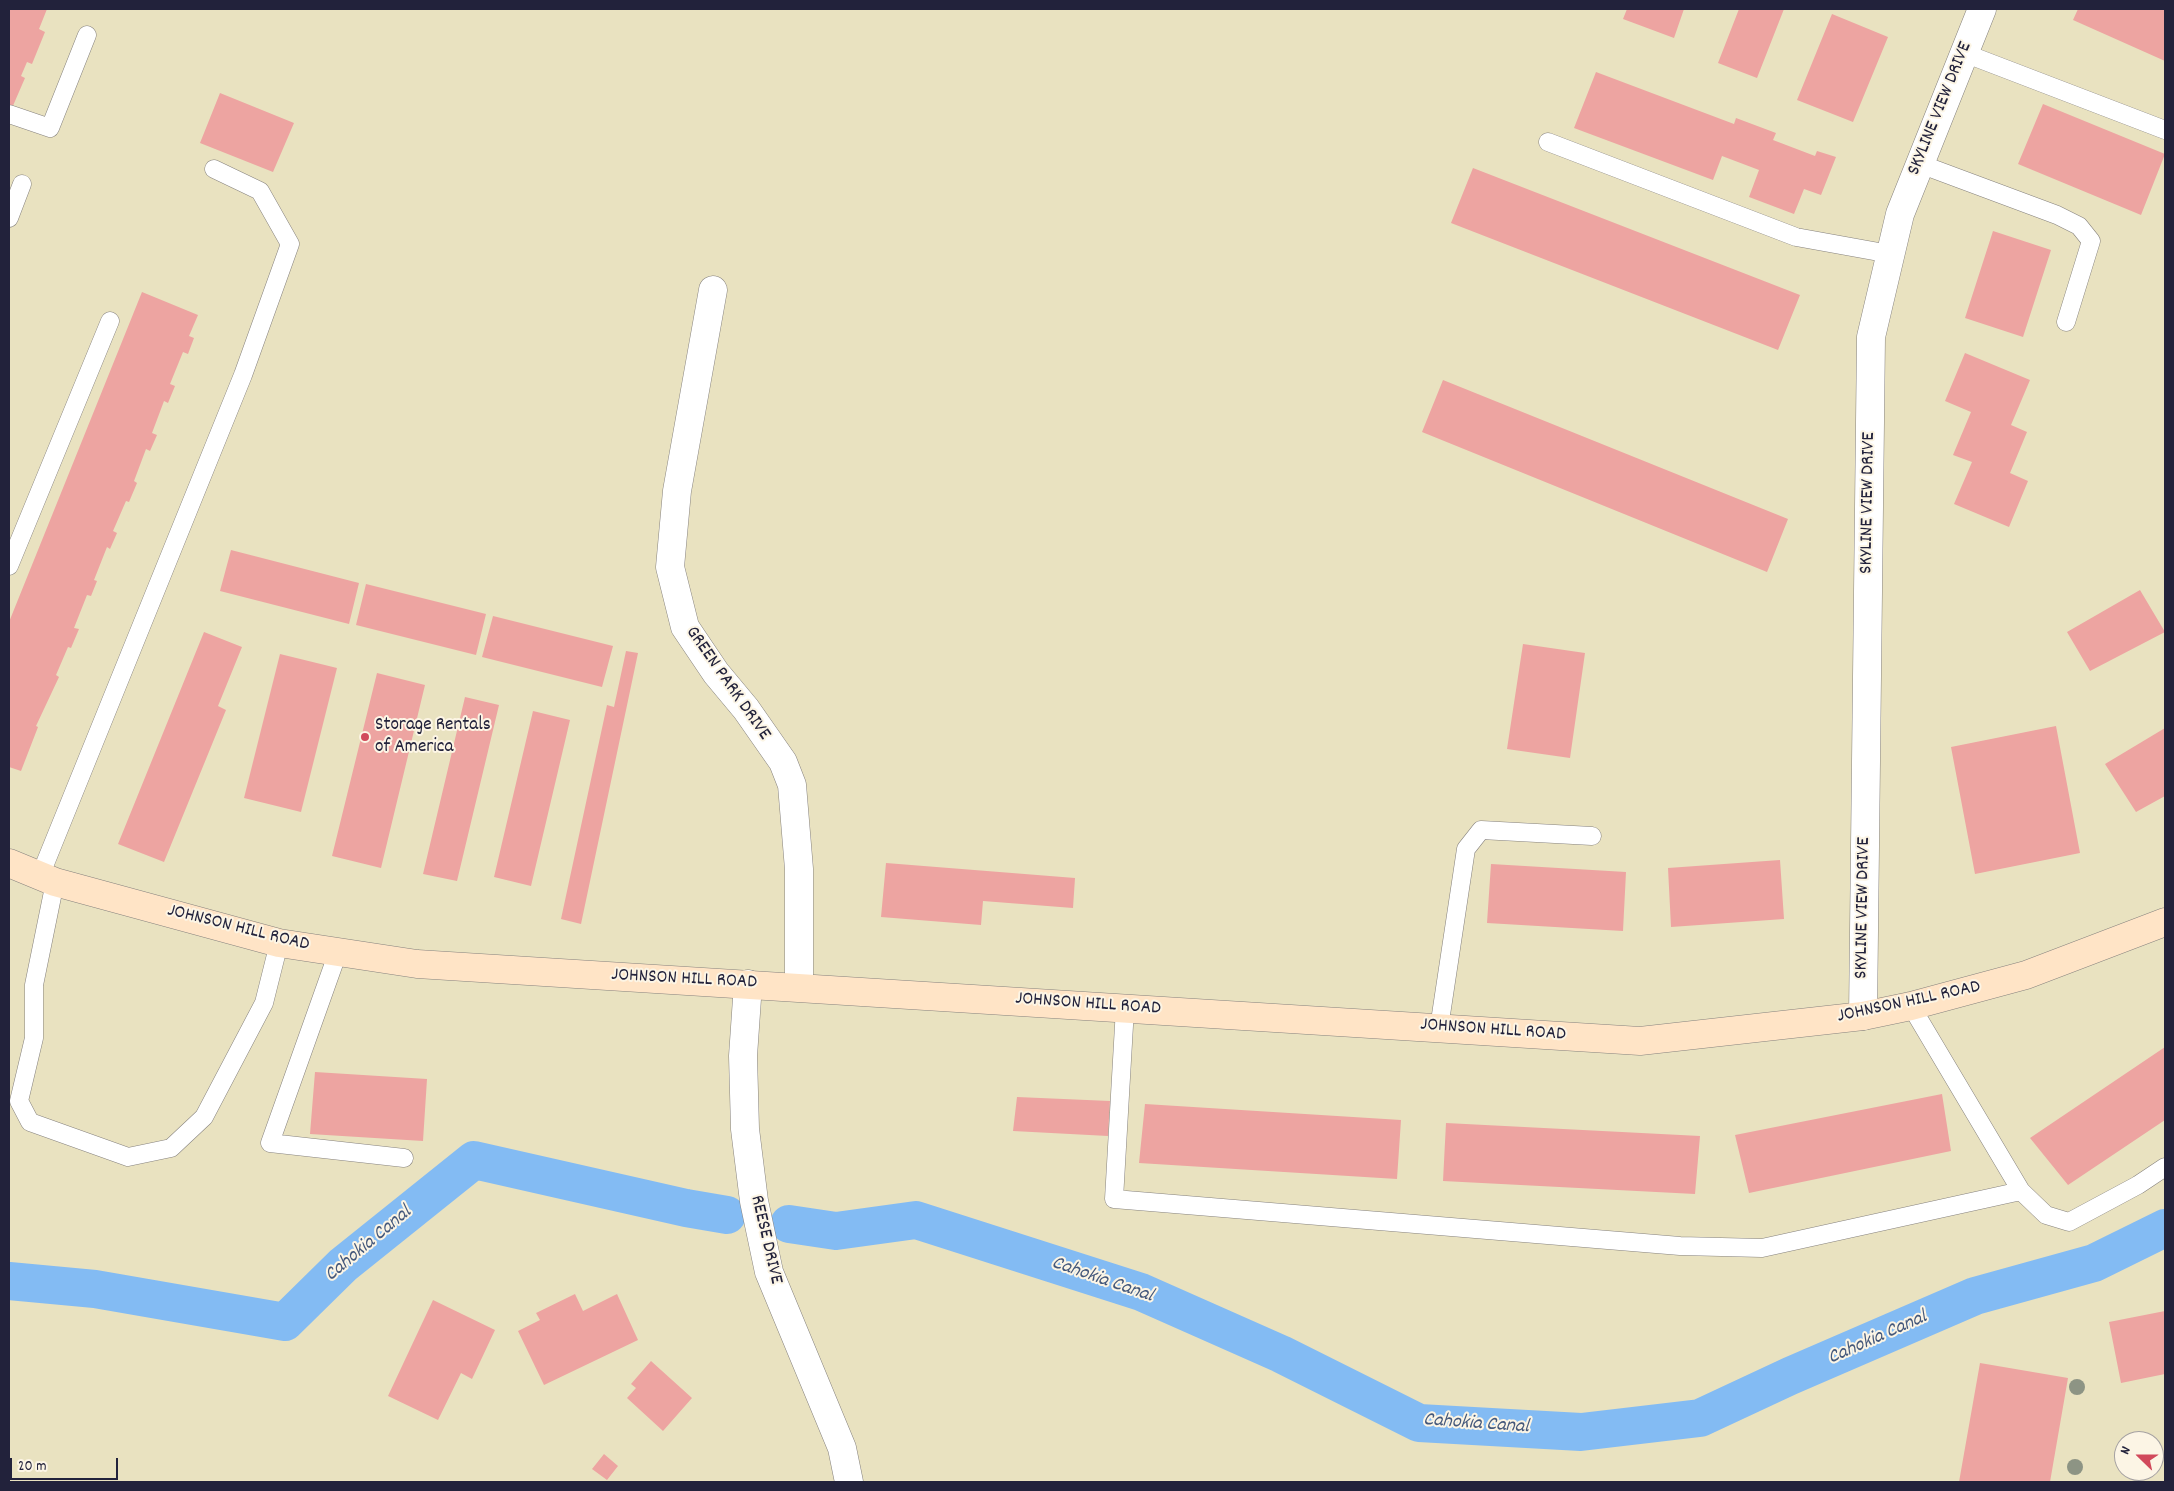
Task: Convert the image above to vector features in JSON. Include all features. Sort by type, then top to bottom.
[{"type":"street","name":"SKYLINE VIEW DRIVE","points":[[1863,1016],[1871,337],[1900,214],[1982,9]]},
{"type":"street","name":"GREEN PARK DRIVE","points":[[713,290],[677,491],[670,567],[685,627],[716,673],[746,709],[783,762],[792,785],[799,869],[799,987]]},
{"type":"street","name":"JOHNSON HILL ROAD","points":[[9,864],[48,879],[279,943],[416,964],[1640,1040],[1863,1016],[1911,1006],[2026,975],[2164,927]]},
{"type":"street","name":"REESE DRIVE","points":[[748,984],[743,1056],[745,1129],[754,1201],[769,1272],[842,1448],[849,1482]]},
{"type":"lane","points":[[9,114],[50,128],[87,35]]},
{"type":"lane","points":[[1964,53],[2165,130]]},
{"type":"lane","points":[[1548,142],[1796,237],[1890,254]]},
{"type":"lane","points":[[1920,164],[2057,215],[2079,226],[2091,241],[2066,322]]},
{"type":"lane","points":[[214,169],[260,191],[290,244],[243,375],[48,879],[34,985],[34,1038],[19,1101],[30,1122],[128,1157],[171,1148],[204,1117],[264,1003],[279,943]]},
{"type":"lane","points":[[9,218],[22,184]]},
{"type":"lane","points":[[9,566],[110,321]]},
{"type":"lane","points":[[1439,1028],[1466,849],[1481,830],[1592,836]]},
{"type":"lane","points":[[338,952],[270,1143],[404,1158]]},
{"type":"lane","points":[[1911,1006],[2021,1191],[2046,1215],[2069,1222],[2138,1185],[2165,1167]]},
{"type":"lane","points":[[1125,1008],[1114,1199],[1670,1245],[1762,1248],[2021,1191]]},
{"type":"building","points":[[9,9],[47,9],[39,29],[45,32],[32,64],[27,62],[21,76],[25,78],[12,108],[9,107]]},
{"type":"building","points":[[1627,9],[1684,9],[1674,38],[1623,19]]},
{"type":"building","points":[[1739,9],[1784,9],[1757,78],[1718,63]]},
{"type":"building","points":[[2078,9],[2165,9],[2165,61],[2073,20]]},
{"type":"building","points":[[1832,14],[1888,37],[1853,122],[1797,100]]},
{"type":"building","points":[[1596,72],[1734,124],[1736,118],[1776,133],[1773,140],[1815,156],[1817,151],[1836,157],[1821,195],[1804,189],[1794,214],[1749,197],[1759,170],[1722,156],[1713,180],[1574,128]]},
{"type":"building","points":[[220,93],[294,123],[273,172],[200,143]]},
{"type":"building","points":[[2043,104],[2165,154],[2141,215],[2018,164]]},
{"type":"building","points":[[1473,168],[1800,295],[1778,350],[1451,223]]},
{"type":"building","points":[[1993,231],[2051,250],[2023,337],[1965,318]]},
{"type":"building","points":[[142,292],[198,315],[189,336],[194,338],[188,354],[183,352],[170,384],[175,386],[168,403],[164,401],[152,433],[157,435],[150,451],[146,449],[134,481],[137,483],[129,502],[126,501],[113,531],[117,533],[110,549],[107,547],[94,580],[97,581],[91,596],[87,595],[74,628],[79,629],[71,648],[68,647],[56,675],[59,677],[36,726],[38,727],[21,771],[9,767],[9,622]]},
{"type":"building","points":[[1965,353],[2030,380],[2011,425],[2027,432],[2010,473],[2028,481],[2009,527],[1954,504],[1972,462],[1953,455],[1971,412],[1945,401]]},
{"type":"building","points":[[1443,380],[1788,519],[1767,572],[1422,432]]},
{"type":"building","points":[[231,550],[359,583],[349,624],[220,591]]},
{"type":"building","points":[[366,584],[486,614],[476,655],[356,625]]},
{"type":"building","points":[[2140,590],[2165,632],[2090,671],[2067,632]]},
{"type":"building","points":[[493,616],[613,646],[602,687],[482,657]]},
{"type":"building","points":[[204,632],[242,647],[218,706],[226,710],[164,862],[118,844]]},
{"type":"building","points":[[1523,644],[1585,653],[1570,758],[1507,749]]},
{"type":"building","points":[[626,651],[638,653],[581,924],[561,919],[607,705],[614,707]]},
{"type":"building","points":[[280,654],[337,668],[301,812],[244,798]]},
{"type":"building","points":[[377,673],[425,685],[381,868],[332,856]]},
{"type":"building","points":[[465,697],[499,705],[457,881],[423,874]]},
{"type":"building","points":[[533,711],[570,720],[531,886],[494,877]]},
{"type":"building","points":[[2056,726],[2080,853],[1975,874],[1951,747]]},
{"type":"building","points":[[2165,728],[2165,796],[2136,812],[2105,764]]},
{"type":"building","points":[[1780,860],[1784,919],[1671,927],[1668,868]]},
{"type":"building","points":[[886,863],[1075,878],[1073,908],[983,901],[981,925],[881,917]]},
{"type":"building","points":[[1491,864],[1626,872],[1623,931],[1487,923]]},
{"type":"building","points":[[2165,1047],[2165,1120],[2068,1185],[2030,1138]]},
{"type":"building","points":[[315,1072],[427,1079],[423,1141],[310,1134]]},
{"type":"building","points":[[1942,1094],[1951,1151],[1749,1193],[1735,1135]]},
{"type":"building","points":[[1017,1097],[1110,1101],[1108,1136],[1013,1131]]},
{"type":"building","points":[[1145,1104],[1401,1120],[1397,1179],[1139,1163]]},
{"type":"building","points":[[1446,1123],[1700,1136],[1695,1194],[1443,1181]]},
{"type":"building","points":[[575,1294],[583,1311],[617,1294],[638,1340],[544,1385],[518,1331],[540,1320],[536,1313]]},
{"type":"building","points":[[433,1300],[495,1330],[472,1379],[461,1373],[438,1420],[388,1396]]},
{"type":"building","points":[[2165,1311],[2165,1374],[2121,1383],[2109,1322]]},
{"type":"building","points":[[651,1361],[692,1398],[663,1431],[627,1398],[636,1388],[631,1384]]},
{"type":"building","points":[[1980,1363],[2068,1378],[2050,1482],[1959,1482]]},
{"type":"building","points":[[604,1454],[618,1466],[607,1480],[592,1469]]},
{"type":"waterway","name":"Cahokia Canal","points":[[9,1281],[95,1289],[285,1322],[343,1265],[474,1160],[686,1208],[727,1215]]},
{"type":"waterway","name":"Cahokia Canal","points":[[789,1224],[836,1231],[916,1220],[1141,1292],[1281,1354],[1419,1423],[1581,1432],[1700,1418],[1790,1376],[1975,1296],[2094,1263],[2165,1228]]},
{"type":"place","name":"Storage Rentals of America","points":[[365,737]]}]
